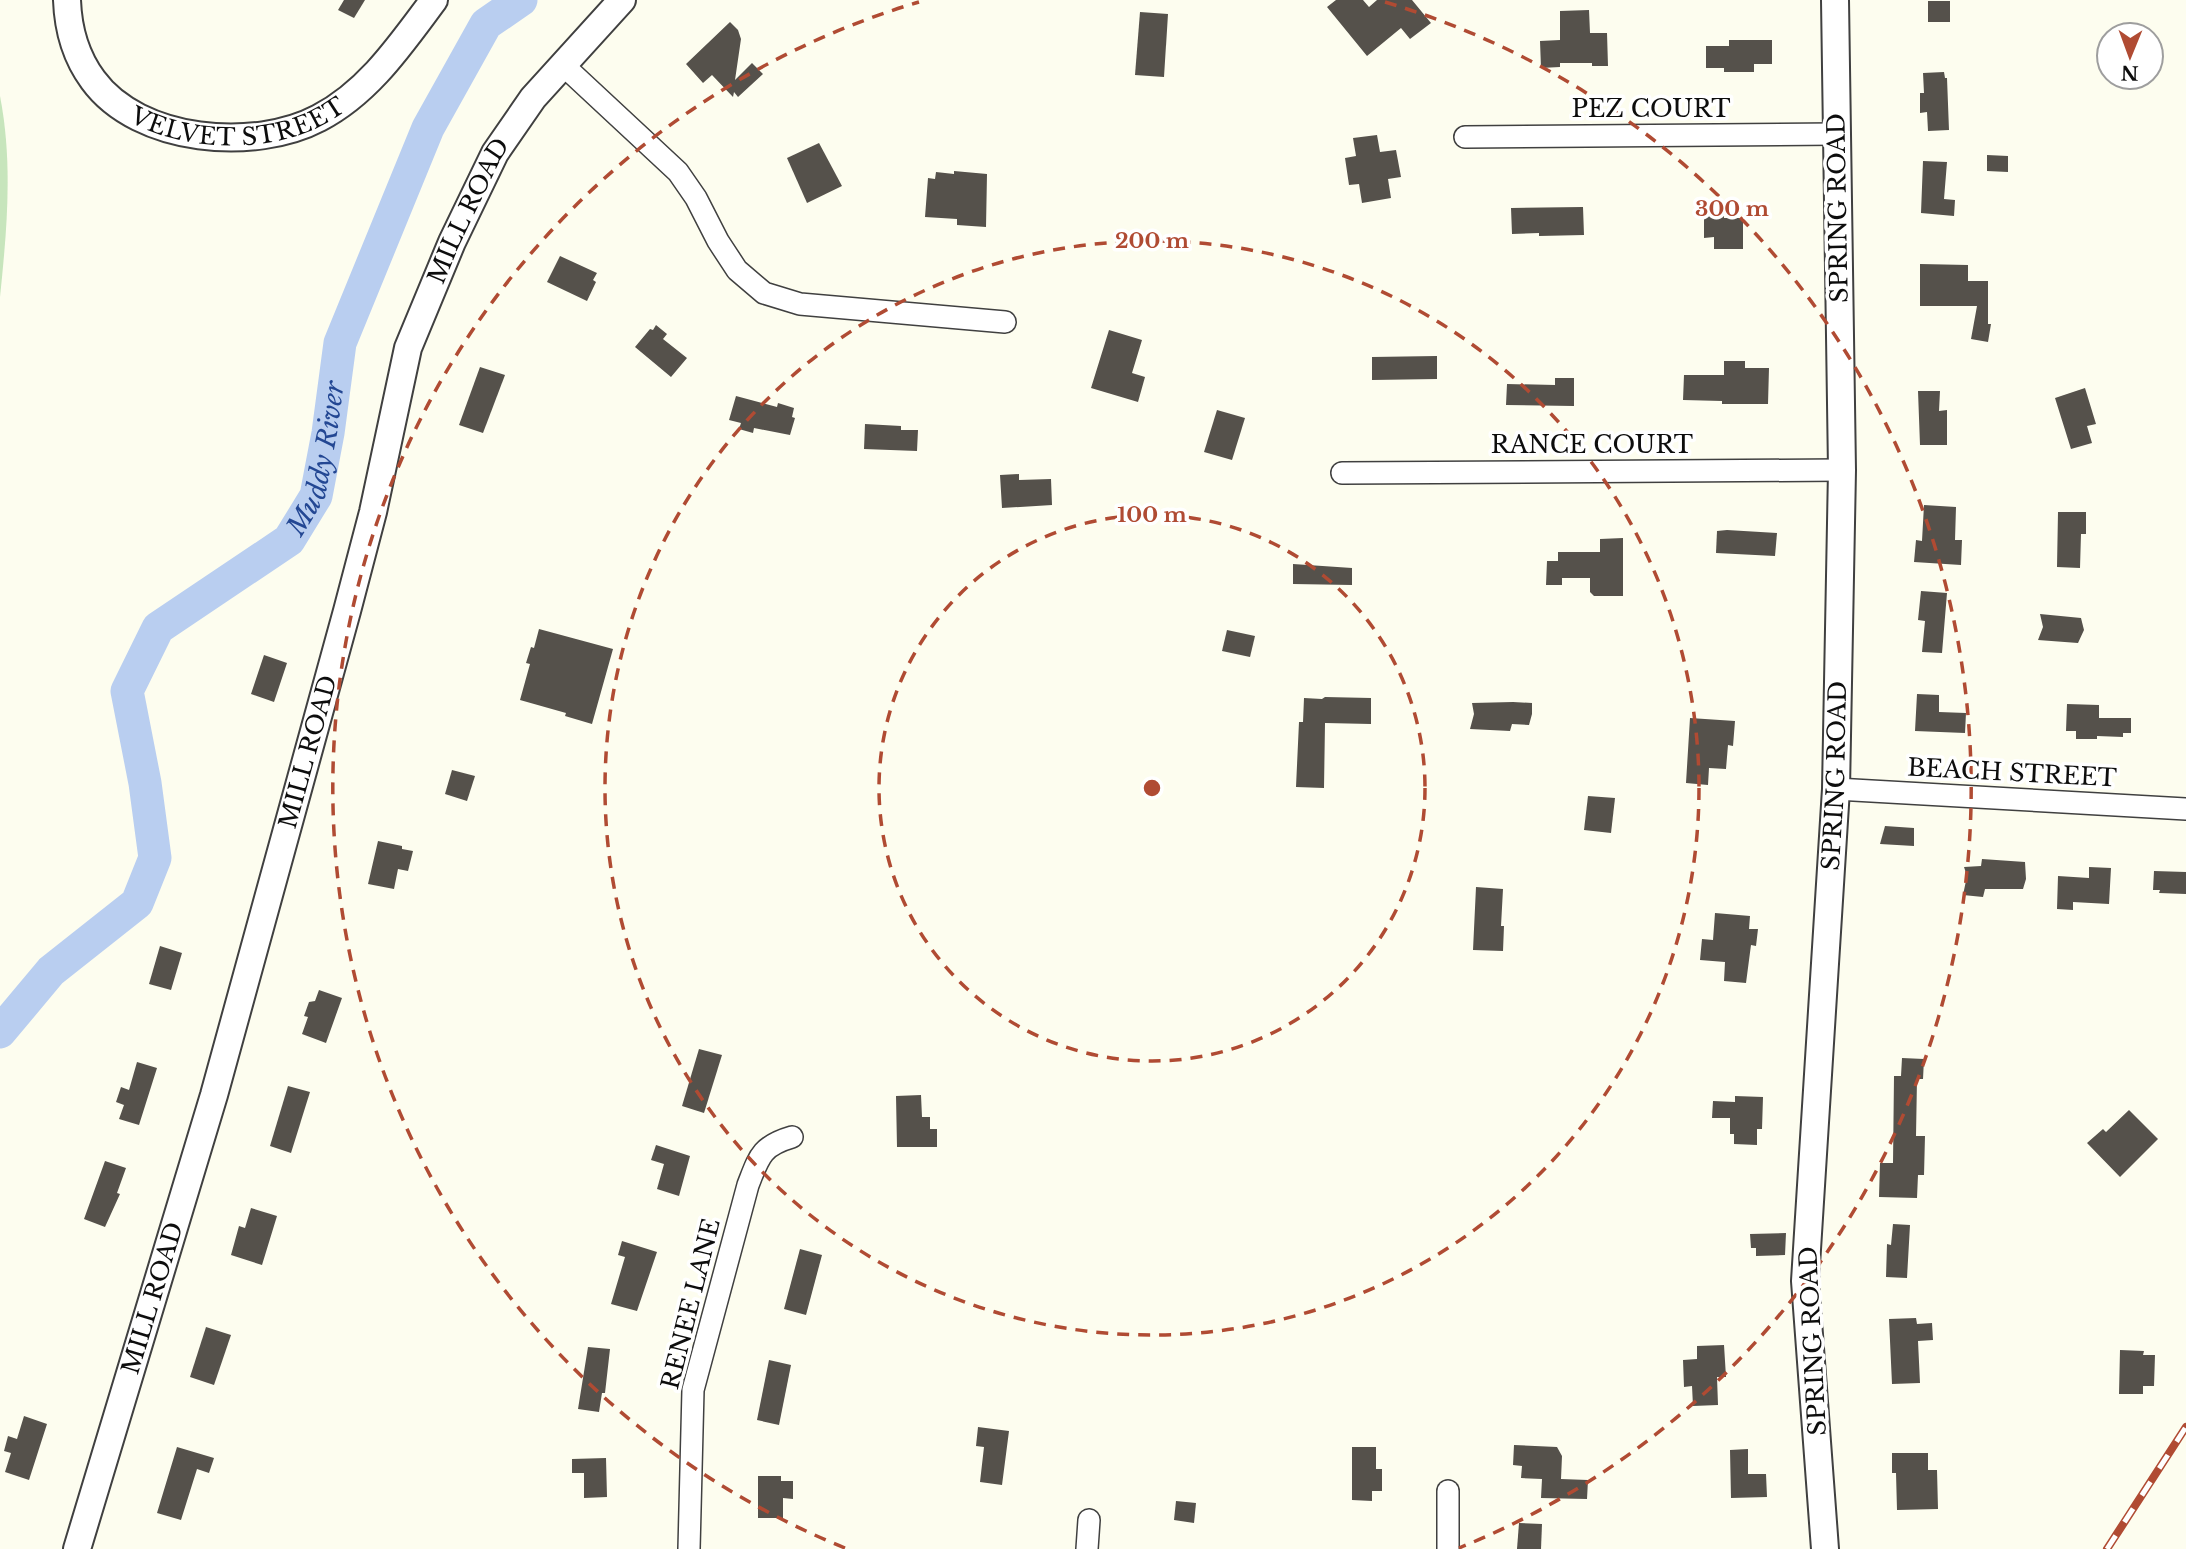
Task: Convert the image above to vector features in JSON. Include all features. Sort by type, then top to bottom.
[{"type":"street","name":"VELVET STREET","points":[[67,0],[73,40],[81,61],[94,82],[115,102],[150,122],[188,134],[228,139],[264,136],[304,126],[348,99],[372,79],[434,0]]},
{"type":"street","name":"MILL ROAD","points":[[77,1549],[214,1095],[373,512],[408,348],[447,253],[495,153],[519,116],[562,64],[622,0]]},
{"type":"street","name":"SPRING ROAD","points":[[1825,1549],[1805,1281],[1836,789],[1842,470],[1835,0]]},
{"type":"street","points":[[562,64],[678,172],[737,270],[764,293],[800,304],[1005,322]]},
{"type":"street","name":"PEZ COURT","points":[[1465,136],[1837,134]]},
{"type":"street","name":"RANCE COURT","points":[[1342,473],[1842,470]]},
{"type":"street","name":"BEACH STREET","points":[[1836,789],[2186,809]]},
{"type":"street","name":"RENEE LANE","points":[[689,1549],[693,1390],[752,1175],[760,1155],[773,1143],[792,1137]]},
{"type":"street","points":[[1448,1491],[1448,1549]]},
{"type":"street","points":[[1087,1549],[1088,1520]]},
{"type":"green space","points":[[0,96],[8,171],[7,221],[0,297]]},
{"type":"building","points":[[344,0],[365,0],[354,18],[338,10]]},
{"type":"building","points":[[1336,0],[1363,0],[1369,7],[1377,0],[1412,0],[1431,23],[1410,39],[1401,28],[1367,56],[1327,7]]},
{"type":"building","points":[[1928,1],[1950,1],[1950,22],[1928,22]]},
{"type":"building","points":[[1589,10],[1590,33],[1607,33],[1608,66],[1560,63],[1560,67],[1541,68],[1540,41],[1560,40],[1560,11]]},
{"type":"building","points":[[1140,12],[1168,14],[1164,77],[1135,75]]},
{"type":"building","points":[[730,22],[738,30],[741,39],[735,80],[752,63],[763,74],[738,97],[734,92],[733,97],[712,75],[703,83],[686,64]]},
{"type":"building","points":[[1729,40],[1772,40],[1772,64],[1754,64],[1754,72],[1724,72],[1724,68],[1706,68],[1706,46],[1729,46]]},
{"type":"building","points":[[1944,72],[1947,78],[1949,130],[1928,131],[1927,112],[1920,113],[1920,93],[1924,93],[1923,73]]},
{"type":"building","points":[[1377,135],[1380,152],[1396,150],[1401,177],[1388,179],[1391,198],[1362,203],[1359,184],[1349,185],[1345,158],[1356,156],[1353,138]]},
{"type":"building","points":[[819,143],[842,186],[807,203],[787,158]]},
{"type":"building","points":[[1987,155],[2008,156],[2008,172],[1987,171]]},
{"type":"building","points":[[1923,161],[1947,162],[1944,199],[1955,200],[1954,216],[1921,213]]},
{"type":"building","points":[[954,171],[987,174],[986,227],[957,225],[957,219],[925,217],[928,178],[935,179],[936,172],[954,174]]},
{"type":"building","points":[[1704,202],[1724,202],[1724,218],[1743,218],[1743,249],[1714,249],[1714,237],[1704,238]]},
{"type":"building","points":[[1583,207],[1584,235],[1512,234],[1511,208]]},
{"type":"building","points":[[560,256],[597,273],[587,301],[547,282]]},
{"type":"building","points":[[1920,264],[1968,265],[1968,281],[1988,281],[1988,324],[1991,324],[1988,342],[1971,339],[1977,306],[1920,306]]},
{"type":"building","points":[[656,325],[667,334],[663,339],[687,358],[671,377],[635,347]]},
{"type":"building","points":[[1109,330],[1142,340],[1132,373],[1145,377],[1138,402],[1091,388]]},
{"type":"building","points":[[1437,356],[1437,379],[1372,380],[1372,357]]},
{"type":"building","points":[[1724,361],[1745,361],[1745,368],[1769,368],[1768,404],[1722,404],[1722,401],[1683,400],[1684,375],[1724,375]]},
{"type":"building","points":[[480,367],[505,375],[483,433],[459,425]]},
{"type":"building","points":[[1555,378],[1574,378],[1574,406],[1506,405],[1507,384],[1555,385]]},
{"type":"building","points":[[2085,388],[2096,424],[2087,426],[2092,443],[2071,449],[2055,398]]},
{"type":"building","points":[[1918,391],[1940,391],[1939,411],[1947,410],[1947,445],[1920,445]]},
{"type":"building","points":[[736,396],[777,407],[778,403],[794,408],[792,417],[795,418],[790,435],[754,428],[753,433],[739,429],[741,423],[729,420]]},
{"type":"building","points":[[1217,410],[1245,418],[1232,460],[1204,452]]},
{"type":"building","points":[[865,424],[918,430],[917,451],[864,449]]},
{"type":"building","points":[[1019,474],[1019,480],[1051,479],[1052,505],[1002,508],[1000,475]]},
{"type":"building","points":[[1924,505],[1956,507],[1955,540],[1962,540],[1961,565],[1914,562],[1916,540],[1922,541]]},
{"type":"building","points":[[2058,512],[2086,512],[2086,534],[2081,534],[2080,568],[2057,567]]},
{"type":"building","points":[[1717,531],[1777,533],[1775,556],[1716,553]]},
{"type":"building","points":[[1623,538],[1623,596],[1594,596],[1590,592],[1590,578],[1562,578],[1562,585],[1546,585],[1547,561],[1558,561],[1558,552],[1600,552],[1600,539]]},
{"type":"building","points":[[1293,564],[1352,568],[1352,585],[1293,584]]},
{"type":"building","points":[[1921,591],[1947,593],[1942,653],[1922,652],[1925,621],[1918,620]]},
{"type":"building","points":[[2040,614],[2081,618],[2084,630],[2078,643],[2038,640],[2043,627]]},
{"type":"building","points":[[539,629],[613,649],[592,724],[565,716],[566,713],[520,700],[530,664],[526,663],[531,647],[534,648]]},
{"type":"building","points":[[1227,630],[1255,636],[1250,657],[1222,651]]},
{"type":"building","points":[[264,655],[287,663],[274,702],[251,694]]},
{"type":"building","points":[[1917,694],[1939,695],[1939,712],[1966,713],[1965,733],[1915,731]]},
{"type":"building","points":[[1304,698],[1371,698],[1371,724],[1325,723],[1324,788],[1296,787],[1299,722],[1303,722]]},
{"type":"building","points":[[1472,703],[1532,703],[1529,725],[1512,724],[1510,731],[1470,729],[1474,714]]},
{"type":"building","points":[[2067,704],[2099,705],[2099,718],[2131,718],[2131,733],[2123,733],[2123,737],[2097,736],[2097,739],[2076,739],[2076,731],[2066,731]]},
{"type":"building","points":[[1690,718],[1735,721],[1733,746],[1728,745],[1726,769],[1709,768],[1708,785],[1686,783]]},
{"type":"building","points":[[452,770],[475,776],[467,801],[445,794]]},
{"type":"building","points":[[1588,796],[1615,798],[1611,833],[1584,830]]},
{"type":"building","points":[[1885,826],[1914,828],[1914,846],[1880,844]]},
{"type":"building","points":[[378,841],[413,851],[408,871],[398,869],[394,889],[368,884]]},
{"type":"building","points":[[1982,859],[2025,862],[2026,879],[2023,889],[1985,889],[1983,897],[1963,895],[1967,876],[1964,867],[1981,866]]},
{"type":"building","points":[[2089,867],[2111,868],[2109,904],[2073,902],[2073,910],[2057,909],[2058,876],[2089,878]]},
{"type":"building","points":[[2154,871],[2186,872],[2186,894],[2159,893],[2160,890],[2153,890]]},
{"type":"building","points":[[1476,887],[1503,889],[1503,951],[1473,950]]},
{"type":"building","points":[[1715,913],[1750,916],[1749,929],[1758,929],[1756,946],[1751,945],[1746,983],[1724,981],[1725,962],[1700,960],[1702,939],[1713,940]]},
{"type":"building","points":[[160,946],[182,953],[171,990],[149,984]]},
{"type":"building","points":[[319,990],[342,998],[326,1043],[302,1034],[308,1017],[304,1016],[309,1002],[315,1001]]},
{"type":"building","points":[[699,1049],[722,1055],[704,1113],[682,1106]]},
{"type":"building","points":[[1902,1058],[1924,1059],[1923,1079],[1917,1079],[1916,1136],[1925,1136],[1924,1175],[1918,1175],[1917,1198],[1879,1197],[1880,1163],[1893,1163],[1894,1076],[1901,1076]]},
{"type":"building","points":[[137,1062],[157,1068],[139,1125],[119,1119],[124,1105],[116,1102],[121,1087],[129,1090]]},
{"type":"building","points":[[288,1086],[310,1092],[291,1153],[270,1146]]},
{"type":"building","points":[[921,1095],[922,1117],[930,1117],[930,1129],[937,1129],[937,1147],[897,1147],[896,1096]]},
{"type":"building","points":[[1735,1096],[1763,1097],[1762,1129],[1757,1129],[1757,1145],[1734,1144],[1734,1134],[1730,1134],[1730,1118],[1712,1118],[1713,1101],[1735,1102]]},
{"type":"building","points":[[2129,1110],[2158,1139],[2120,1177],[2087,1143],[2103,1129],[2106,1132]]},
{"type":"building","points":[[656,1145],[690,1156],[679,1196],[657,1189],[664,1164],[651,1160]]},
{"type":"building","points":[[105,1161],[126,1168],[117,1193],[120,1194],[105,1227],[84,1219]]},
{"type":"building","points":[[251,1208],[277,1216],[262,1265],[231,1255],[239,1226],[245,1228]]},
{"type":"building","points":[[1893,1224],[1910,1225],[1907,1278],[1886,1277],[1887,1244],[1891,1245]]},
{"type":"building","points":[[1786,1233],[1785,1255],[1756,1256],[1756,1248],[1751,1248],[1750,1234]]},
{"type":"building","points":[[622,1241],[657,1252],[637,1311],[611,1304],[625,1257],[618,1255]]},
{"type":"building","points":[[800,1249],[822,1255],[806,1315],[784,1309]]},
{"type":"building","points":[[1916,1318],[1917,1324],[1932,1323],[1933,1340],[1918,1341],[1920,1383],[1892,1384],[1889,1319]]},
{"type":"building","points":[[206,1327],[231,1335],[214,1385],[190,1377]]},
{"type":"building","points":[[1724,1345],[1726,1377],[1717,1377],[1718,1405],[1693,1406],[1692,1386],[1684,1387],[1683,1360],[1697,1359],[1697,1346]]},
{"type":"building","points":[[588,1347],[610,1349],[605,1393],[602,1393],[599,1412],[578,1409]]},
{"type":"building","points":[[2120,1350],[2144,1351],[2143,1355],[2155,1355],[2154,1386],[2143,1386],[2143,1394],[2119,1394]]},
{"type":"building","points":[[769,1360],[791,1365],[779,1425],[757,1420]]},
{"type":"building","points":[[24,1416],[47,1424],[29,1480],[5,1472],[11,1453],[4,1451],[8,1436],[17,1439]]},
{"type":"building","points":[[978,1427],[1009,1431],[1002,1485],[980,1482],[984,1447],[976,1446]]},
{"type":"building","points":[[1514,1445],[1557,1447],[1562,1456],[1561,1479],[1588,1480],[1587,1499],[1541,1498],[1542,1479],[1521,1478],[1522,1466],[1513,1465]]},
{"type":"building","points":[[177,1447],[214,1458],[209,1473],[197,1469],[181,1520],[157,1513]]},
{"type":"building","points":[[1352,1447],[1376,1447],[1376,1469],[1382,1469],[1382,1491],[1372,1491],[1372,1501],[1352,1500]]},
{"type":"building","points":[[1748,1449],[1748,1474],[1766,1474],[1767,1497],[1731,1498],[1730,1450]]},
{"type":"building","points":[[1892,1453],[1928,1453],[1928,1470],[1937,1470],[1938,1509],[1897,1510],[1896,1473],[1892,1473]]},
{"type":"building","points":[[606,1458],[607,1497],[584,1498],[584,1473],[572,1473],[572,1459]]},
{"type":"building","points":[[758,1476],[781,1476],[781,1481],[793,1481],[793,1499],[783,1498],[783,1518],[758,1518]]},
{"type":"building","points":[[1176,1501],[1196,1503],[1194,1523],[1174,1520]]},
{"type":"building","points":[[1519,1523],[1542,1524],[1541,1549],[1517,1549]]},
{"type":"waterway","name":"Muddy River","points":[[0,1032],[51,971],[137,903],[155,858],[145,783],[127,691],[158,628],[289,540],[316,496],[340,343],[428,128],[486,24],[521,0]]},
{"type":"railway","points":[[2107,1549],[2186,1427]]}]
